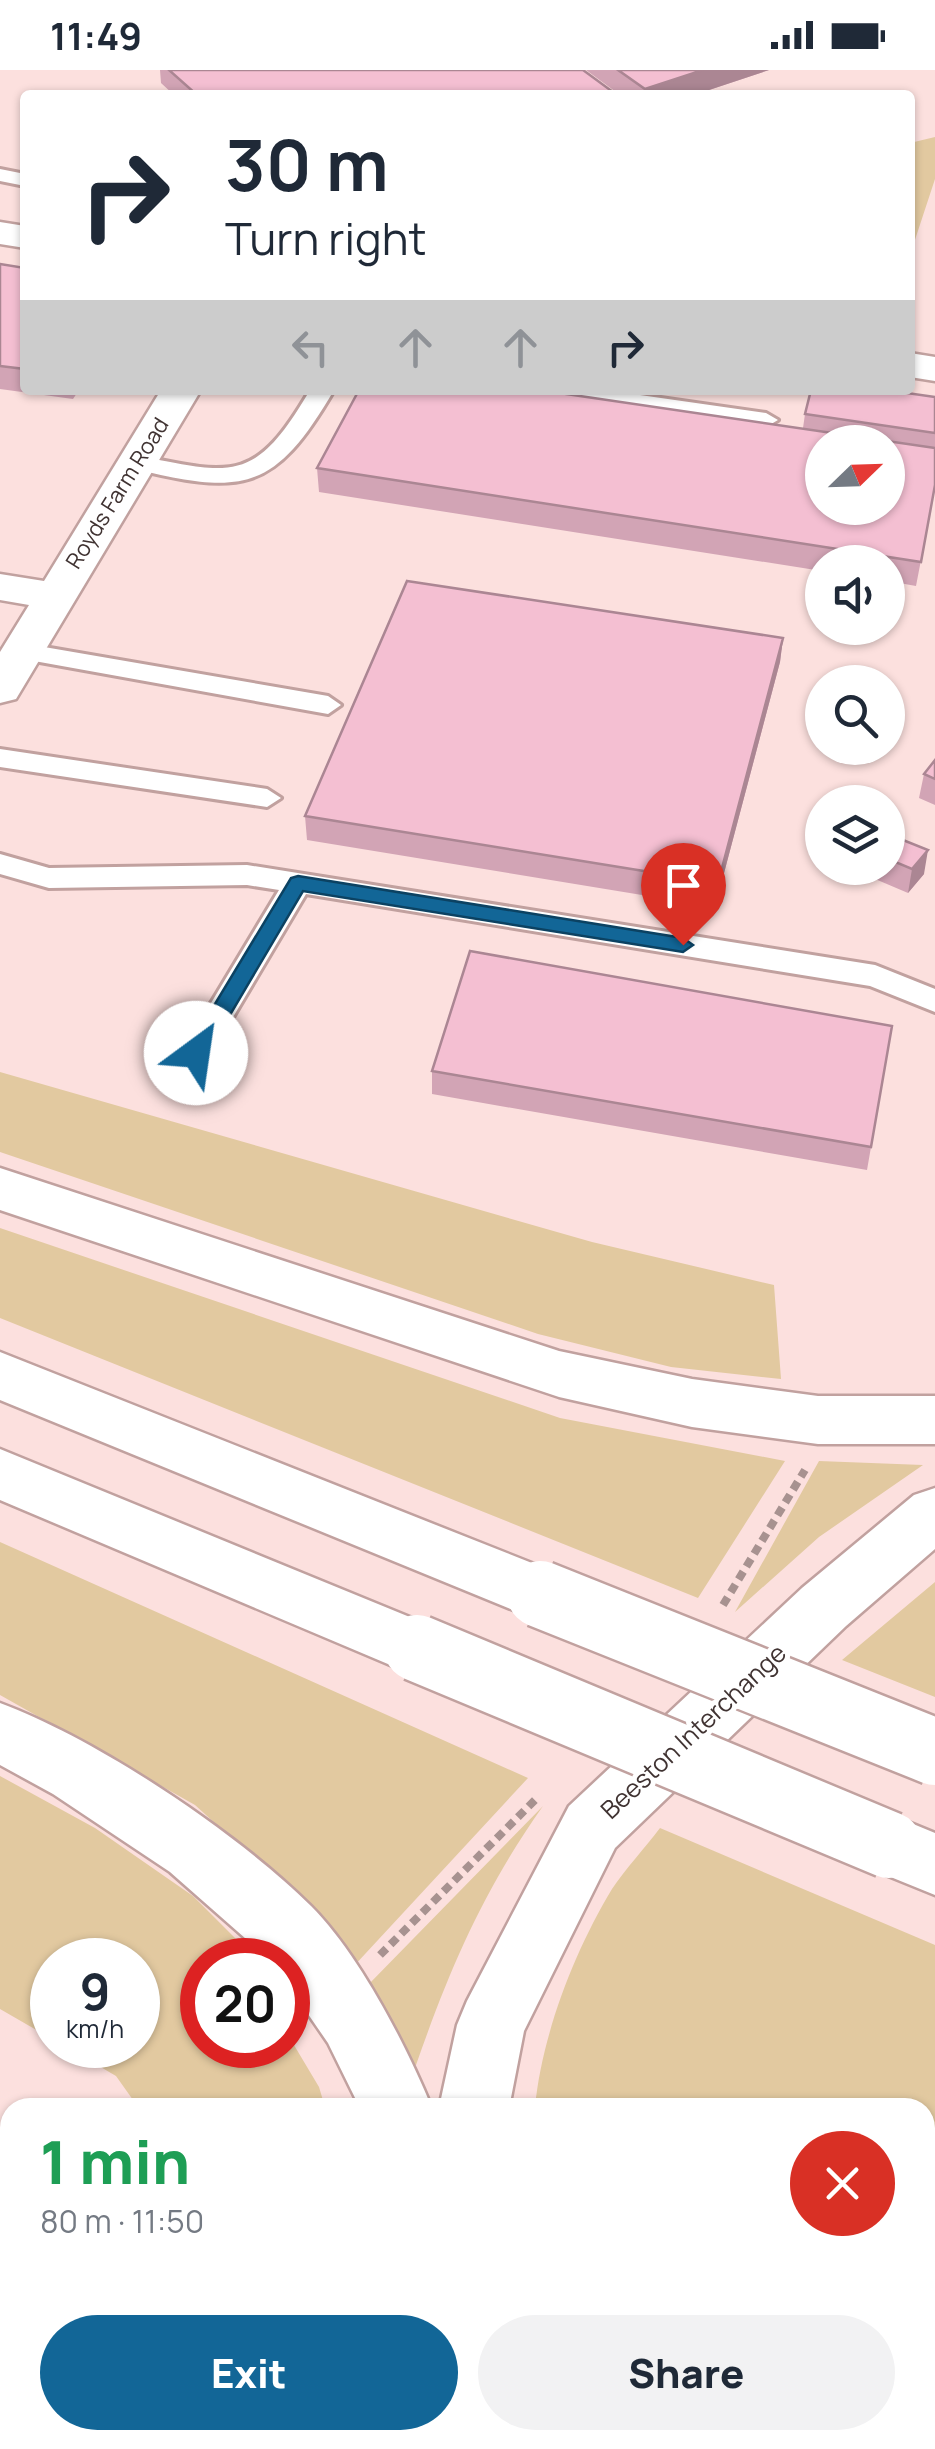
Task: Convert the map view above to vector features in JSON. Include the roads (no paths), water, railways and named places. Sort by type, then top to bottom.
[{"type":"main road","name":"Royds Farm Road","points":[[0,688],[177,395]]},
{"type":"main road","name":"Royds Farm Road","points":[[0,588],[53,596]]},
{"type":"main road","points":[[0,1189],[559,1374],[692,1404],[818,1420],[935,1420]]},
{"type":"main road","points":[[0,1375],[935,1752]]},
{"type":"main road","points":[[0,1474],[912,1855]]},
{"type":"main road","name":"Beeston Interchange","points":[[476,2098],[491,2024],[592,1827],[824,1607],[935,1513]]},
{"type":"main road","points":[[0,1732],[76,1773],[194,1850],[289,1930],[352,2019],[392,2098]]},
{"type":"lane","points":[[136,462],[185,474],[240,478],[269,466],[295,440],[319,395]]},
{"type":"lane","points":[[591,395],[766,420]]},
{"type":"lane","points":[[21,651],[328,705]]},
{"type":"lane","points":[[0,758],[267,798]]},
{"type":"lane","points":[[0,864],[49,878],[246,875],[875,976],[935,1001]]},
{"type":"lane","points":[[196,1053],[298,883]]}]
